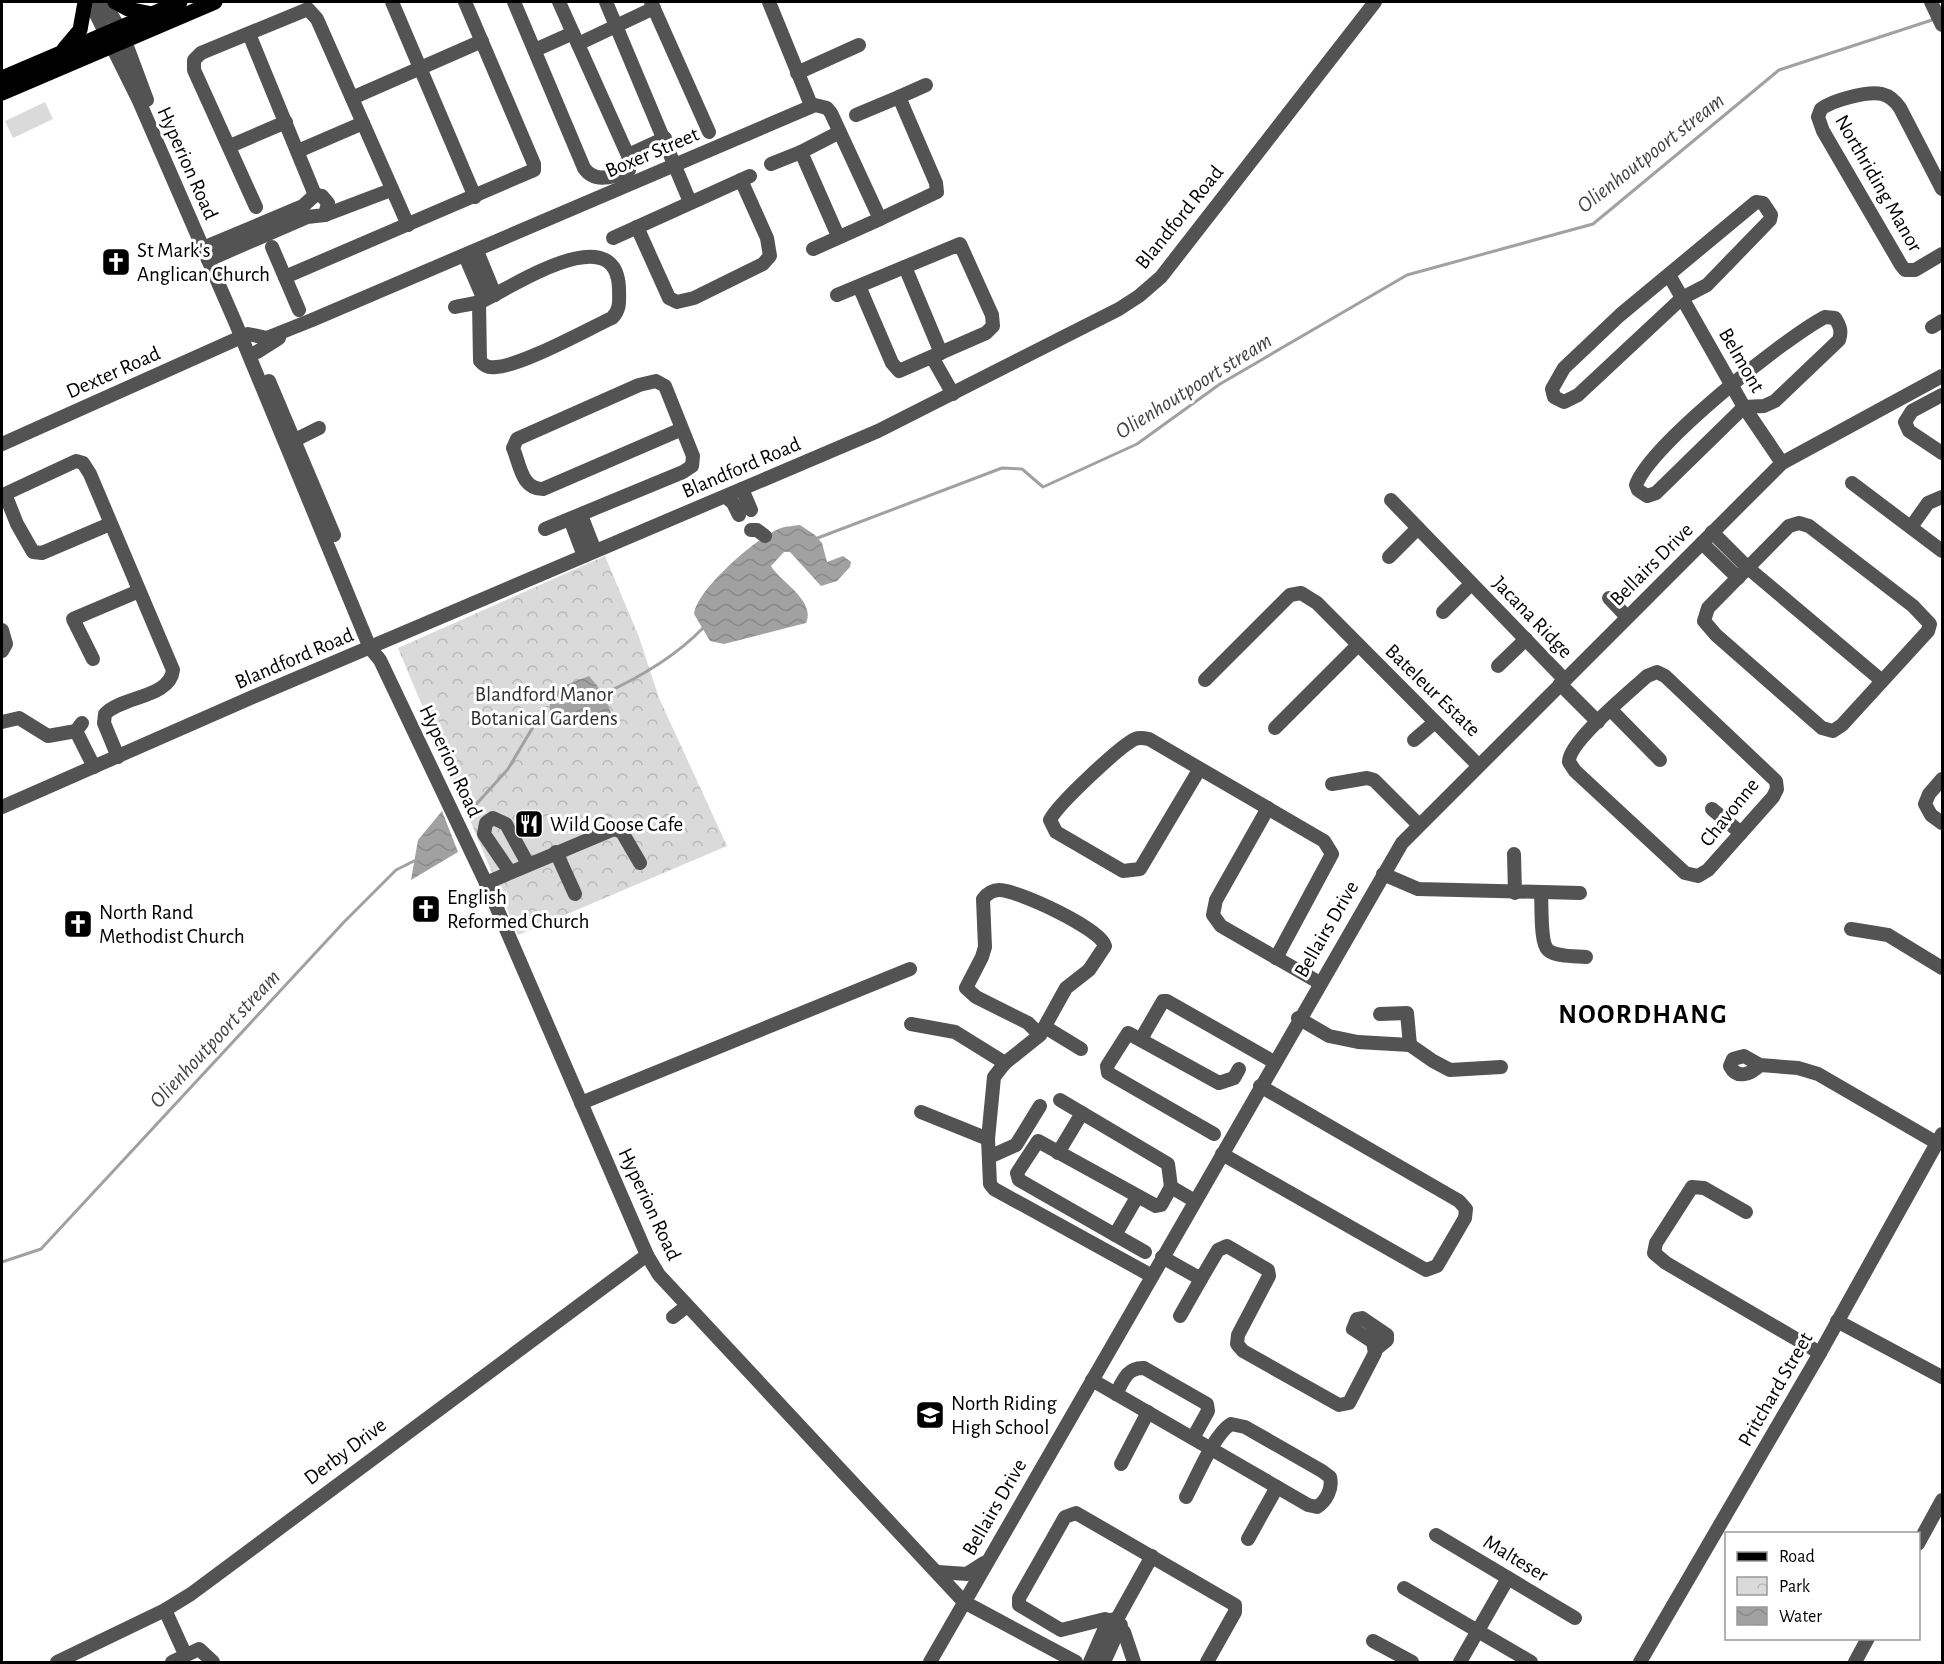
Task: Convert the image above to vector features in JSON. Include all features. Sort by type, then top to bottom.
[{"type":"main road","points":[[60,53],[80,30],[85,2]]},
{"type":"main road","points":[[115,2],[128,9],[153,14]]},
{"type":"main road","points":[[2,93],[180,2]]},
{"type":"main road","points":[[2,78],[60,53],[115,37],[215,2]]},
{"type":"street","points":[[90,2],[115,37]]},
{"type":"street","points":[[104,2],[115,37]]},
{"type":"street","points":[[392,2],[476,197]]},
{"type":"street","points":[[285,277],[529,174],[535,166],[465,2]]},
{"type":"street","points":[[514,2],[586,172],[606,178],[619,175],[631,167],[628,155],[559,2]]},
{"type":"street","points":[[606,2],[676,164],[690,202]]},
{"type":"street","points":[[769,2],[811,105],[827,108],[831,113],[880,219]]},
{"type":"street","name":"Blandford Road","points":[[2,807],[878,432],[1119,309],[1155,283],[1375,2]]},
{"type":"street","points":[[535,50],[617,26],[652,5],[709,132]]},
{"type":"street","points":[[1933,5],[1942,25]]},
{"type":"street","points":[[256,207],[193,64],[201,53],[310,9],[408,225]]},
{"type":"street","points":[[249,34],[315,195],[326,199],[328,208],[326,215]]},
{"type":"street","name":"Hyperion Road","points":[[115,37],[245,336],[374,647],[486,883],[647,1255],[663,1281],[964,1602],[1076,1662]]},
{"type":"street","points":[[352,98],[482,41]]},
{"type":"street","points":[[797,73],[859,45]]},
{"type":"street","points":[[856,115],[926,85]]},
{"type":"street","name":"Northriding Manor","points":[[1942,189],[1900,108],[1887,96],[1867,94],[1821,109],[1818,117],[1823,131],[1900,265],[1907,270],[1915,270],[1942,254]]},
{"type":"street","points":[[813,249],[930,197],[937,189],[899,97]]},
{"type":"street","name":"Boxer Street","points":[[245,336],[267,338],[312,320],[811,105]]},
{"type":"street","points":[[230,146],[286,122]]},
{"type":"street","points":[[298,151],[363,123]]},
{"type":"street","points":[[771,164],[834,135]]},
{"type":"street","points":[[628,155],[665,138]]},
{"type":"street","points":[[801,152],[838,236]]},
{"type":"street","points":[[613,238],[690,202],[746,178],[767,238],[770,256],[763,264],[694,298],[677,302],[669,298],[637,227]]},
{"type":"street","points":[[209,253],[270,234],[308,217],[326,215],[391,190]]},
{"type":"street","points":[[270,234],[315,195]]},
{"type":"street","points":[[1756,202],[1763,203],[1771,216],[1768,223],[1707,285],[1682,298],[1578,395],[1564,402],[1554,397],[1552,389],[1564,368],[1620,315],[1736,216],[1756,202]]},
{"type":"street","points":[[270,234],[298,310]]},
{"type":"street","points":[[837,295],[955,244],[964,248],[992,315],[993,326],[986,333],[901,371],[897,369],[859,286]]},
{"type":"street","points":[[455,307],[486,299],[571,259],[595,255],[608,260],[615,270],[620,303],[612,318],[516,362],[495,368],[480,361],[486,299],[471,253]]},
{"type":"street","points":[[904,267],[936,355],[953,394]]},
{"type":"street","name":"Belmont","points":[[1669,275],[1744,408],[1782,463]]},
{"type":"street","points":[[1830,316],[1839,323],[1840,335],[1835,344],[1786,392],[1764,406],[1744,408],[1656,493],[1647,496],[1638,490],[1637,480],[1654,456],[1731,385],[1819,320],[1830,316]]},
{"type":"street","name":"Boxer Street","points":[[257,352],[312,320]]},
{"type":"street","name":"Hyperion Road","points":[[245,336],[257,352],[290,442]]},
{"type":"street","name":"Dexter Road","points":[[2,444],[245,336]]},
{"type":"street","name":"Bellairs Drive","points":[[930,1662],[1196,1201],[1298,1018],[1402,843],[1782,463],[1942,376]]},
{"type":"street","points":[[545,529],[689,468],[694,459],[665,386],[650,381],[517,439],[513,448],[525,481],[534,489],[543,489],[682,429]]},
{"type":"street","points":[[1942,395],[1912,411],[1905,422],[1909,431],[1942,453]]},
{"type":"street","points":[[290,442],[319,428]]},
{"type":"street","points":[[110,524],[42,553],[33,552],[17,524],[5,494],[80,461],[88,469],[172,666],[173,674],[163,687],[113,707],[105,714],[104,723],[118,757]]},
{"type":"street","points":[[1852,483],[1942,550]]},
{"type":"street","points":[[726,497],[745,512],[742,489]]},
{"type":"street","points":[[1911,527],[1928,503],[1942,497]]},
{"type":"street","name":"Jacana Ridge","points":[[1391,500],[1526,639],[1562,682]]},
{"type":"street","points":[[575,517],[589,554]]},
{"type":"street","points":[[1805,523],[1929,621],[1928,631],[1881,680],[1842,725],[1833,731],[1825,731],[1716,635],[1704,621],[1708,608],[1790,526],[1805,523]]},
{"type":"street","points":[[1389,557],[1418,528]]},
{"type":"street","points":[[751,530],[757,530],[765,536]]},
{"type":"street","points":[[1712,532],[1743,573]]},
{"type":"street","points":[[1702,543],[1881,680]]},
{"type":"street","name":"Jacana Ridge","points":[[1443,612],[1472,584]]},
{"type":"street","points":[[93,659],[73,619],[139,591]]},
{"type":"street","name":"Bateleur Estate","points":[[1205,680],[1290,595],[1295,593],[1306,595],[1317,603],[1357,646],[1478,765]]},
{"type":"street","points":[[1609,598],[1627,617]]},
{"type":"street","points":[[2,630],[6,644],[2,651]]},
{"type":"street","points":[[1498,666],[1526,639]]},
{"type":"street","name":"Bateleur Estate","points":[[1275,728],[1357,646]]},
{"type":"street","name":"Chavonne","points":[[1654,672],[1660,673],[1769,772],[1776,781],[1775,794],[1704,874],[1695,877],[1685,873],[1572,767],[1569,758],[1573,749],[1611,710],[1647,676],[1654,672]]},
{"type":"street","points":[[1562,682],[1598,722]]},
{"type":"street","points":[[1611,710],[1660,760]]},
{"type":"street","points":[[2,722],[19,718],[48,736],[79,727],[94,767]]},
{"type":"street","points":[[1414,740],[1435,722]]},
{"type":"street","points":[[1199,770],[1140,869],[1123,871],[1051,827],[1050,820],[1058,807],[1134,740],[1149,740],[1268,808],[1324,841],[1332,854],[1276,958]]},
{"type":"street","points":[[1332,784],[1367,778],[1374,780],[1419,825]]},
{"type":"street","points":[[1942,779],[1929,794],[1925,804],[1931,815],[1942,823]]},
{"type":"street","points":[[1268,808],[1216,900],[1212,912],[1221,926],[1320,983]]},
{"type":"street","points":[[1712,809],[1741,833]]},
{"type":"street","points":[[510,872],[484,834],[486,823],[493,818],[506,824],[528,864]]},
{"type":"street","points":[[486,883],[614,829],[622,832],[640,863]]},
{"type":"street","points":[[556,852],[575,894]]},
{"type":"street","points":[[1514,854],[1515,893]]},
{"type":"street","points":[[1383,874],[1418,889],[1541,894],[1580,893]]},
{"type":"street","points":[[1081,1049],[1042,1031],[976,997],[966,988],[985,947],[983,899],[987,893],[999,890],[1040,904],[1103,939],[1105,946],[1089,970],[1066,988],[1042,1031],[1005,1063],[993,1077],[988,1139],[990,1184],[994,1189],[1152,1276]]},
{"type":"street","points":[[1541,894],[1543,939],[1546,948],[1553,952],[1586,957]]},
{"type":"street","points":[[1851,929],[1888,935],[1942,968]]},
{"type":"street","points":[[581,1102],[910,969]]},
{"type":"street","points":[[1141,1039],[1163,1001],[1167,1001],[1274,1062]]},
{"type":"street","points":[[1380,1014],[1412,1013],[1410,1045]]},
{"type":"street","points":[[1298,1018],[1329,1036],[1358,1042],[1410,1045],[1450,1070],[1501,1067]]},
{"type":"street","points":[[911,1024],[955,1032],[1005,1063]]},
{"type":"street","points":[[1214,1134],[1107,1072],[1107,1066],[1126,1034],[1130,1033],[1219,1083],[1233,1078],[1239,1069]]},
{"type":"street","points":[[1760,1065],[1798,1068],[1818,1074],[1940,1139]]},
{"type":"street","points":[[1222,1154],[1426,1270],[1437,1266],[1465,1218],[1466,1209],[1460,1200],[1260,1086]]},
{"type":"street","points":[[1060,1101],[1168,1164],[1171,1187],[1158,1206],[1036,1142],[1017,1173],[1018,1179],[1144,1252]]},
{"type":"street","points":[[989,1157],[1016,1145],[1040,1106]]},
{"type":"street","points":[[921,1112],[988,1139]]},
{"type":"street","points":[[1058,1153],[1082,1113]]},
{"type":"street","name":"Pritchard Street","points":[[1640,1662],[1820,1353],[1940,1139]]},
{"type":"street","points":[[1746,1212],[1704,1188],[1692,1186],[1654,1246],[1654,1253],[1666,1263],[1820,1353]]},
{"type":"street","points":[[1171,1187],[1196,1201]]},
{"type":"street","points":[[1115,1235],[1137,1197]]},
{"type":"street","points":[[1180,1316],[1218,1250],[1223,1246],[1268,1269],[1269,1275],[1238,1335],[1237,1344],[1243,1351],[1339,1405],[1349,1403],[1376,1349]]},
{"type":"street","name":"Derby Drive","points":[[57,1662],[165,1610],[191,1593],[647,1255]]},
{"type":"street","points":[[1162,1257],[1201,1279]]},
{"type":"street","points":[[673,1317],[687,1306]]},
{"type":"street","points":[[1838,1321],[1942,1377]]},
{"type":"street","points":[[1116,1394],[1128,1372],[1139,1368],[1198,1398],[1208,1404],[1208,1412],[1193,1438]]},
{"type":"street","points":[[1092,1380],[1193,1438],[1212,1449],[1308,1505],[1317,1507],[1330,1491],[1331,1482],[1330,1477],[1322,1471],[1237,1424],[1227,1426],[1212,1449],[1186,1497]]},
{"type":"street","points":[[1120,1464],[1148,1412]]},
{"type":"street","points":[[1248,1539],[1277,1487]]},
{"type":"street","points":[[1920,1540],[1942,1500]]},
{"type":"street","points":[[1134,1662],[1124,1632],[1114,1625],[1061,1630],[1019,1605],[1019,1598],[1065,1517],[1076,1512],[1235,1605],[1235,1612],[1207,1662]]},
{"type":"street","name":"Malteser","points":[[1436,1535],[1575,1618]]},
{"type":"street","points":[[1090,1662],[1114,1625],[1152,1556]]},
{"type":"street","points":[[938,1572],[967,1574],[988,1559]]},
{"type":"street","points":[[1460,1662],[1508,1578]]},
{"type":"street","points":[[1404,1588],[1531,1662]]},
{"type":"street","points":[[165,1610],[185,1654]]},
{"type":"street","points":[[1104,1662],[1114,1625]]},
{"type":"street","points":[[1855,1662],[1867,1640]]},
{"type":"street","points":[[1373,1641],[1412,1662]]},
{"type":"street","points":[[172,1662],[199,1649],[213,1662]]},
{"type":"green space","points":[[45,102],[53,119],[13,138],[5,121]]},
{"type":"green space","name":"Blandford Manor Botanical Gardens","points":[[605,556],[639,637],[659,698],[727,846],[518,935],[398,648]]},
{"type":"water","points":[[800,525],[822,543],[827,562],[843,556],[851,562],[850,567],[837,581],[821,586],[790,552],[784,552],[771,566],[802,599],[808,615],[806,623],[724,644],[710,641],[694,614],[705,592],[716,578],[758,541],[781,528]]},
{"type":"water","points":[[589,676],[604,694],[611,713],[569,726],[553,725],[550,704],[556,691]]},
{"type":"water","points":[[442,811],[458,852],[411,880],[418,840]]},
{"type":"waterway","name":"Olienhoutpoort stream","points":[[815,539],[1002,468],[1022,469],[1043,487],[1137,444],[1220,384],[1407,275],[1593,224],[1779,70],[1935,19]]},
{"type":"waterway","name":"Olienhoutpoort stream","points":[[601,695],[655,666],[680,649],[703,628]]},
{"type":"waterway","name":"Olienhoutpoort stream","points":[[471,810],[508,769],[533,727],[553,713]]},
{"type":"waterway","name":"Olienhoutpoort stream","points":[[2,1262],[41,1249],[344,922],[396,870],[416,860]]},
{"type":"place","name":"St Mark's Anglican Church","points":[[116,262]]},
{"type":"place","name":"Wild Goose Cafe","points":[[529,824]]},
{"type":"place","name":"English Reformed Church","points":[[426,909]]},
{"type":"place","name":"North Rand Methodist Church","points":[[78,924]]},
{"type":"place","name":"North Riding High School","points":[[930,1415]]},
{"type":"district","name":"NOORDHANG","points":[[1643,1014]]}]
